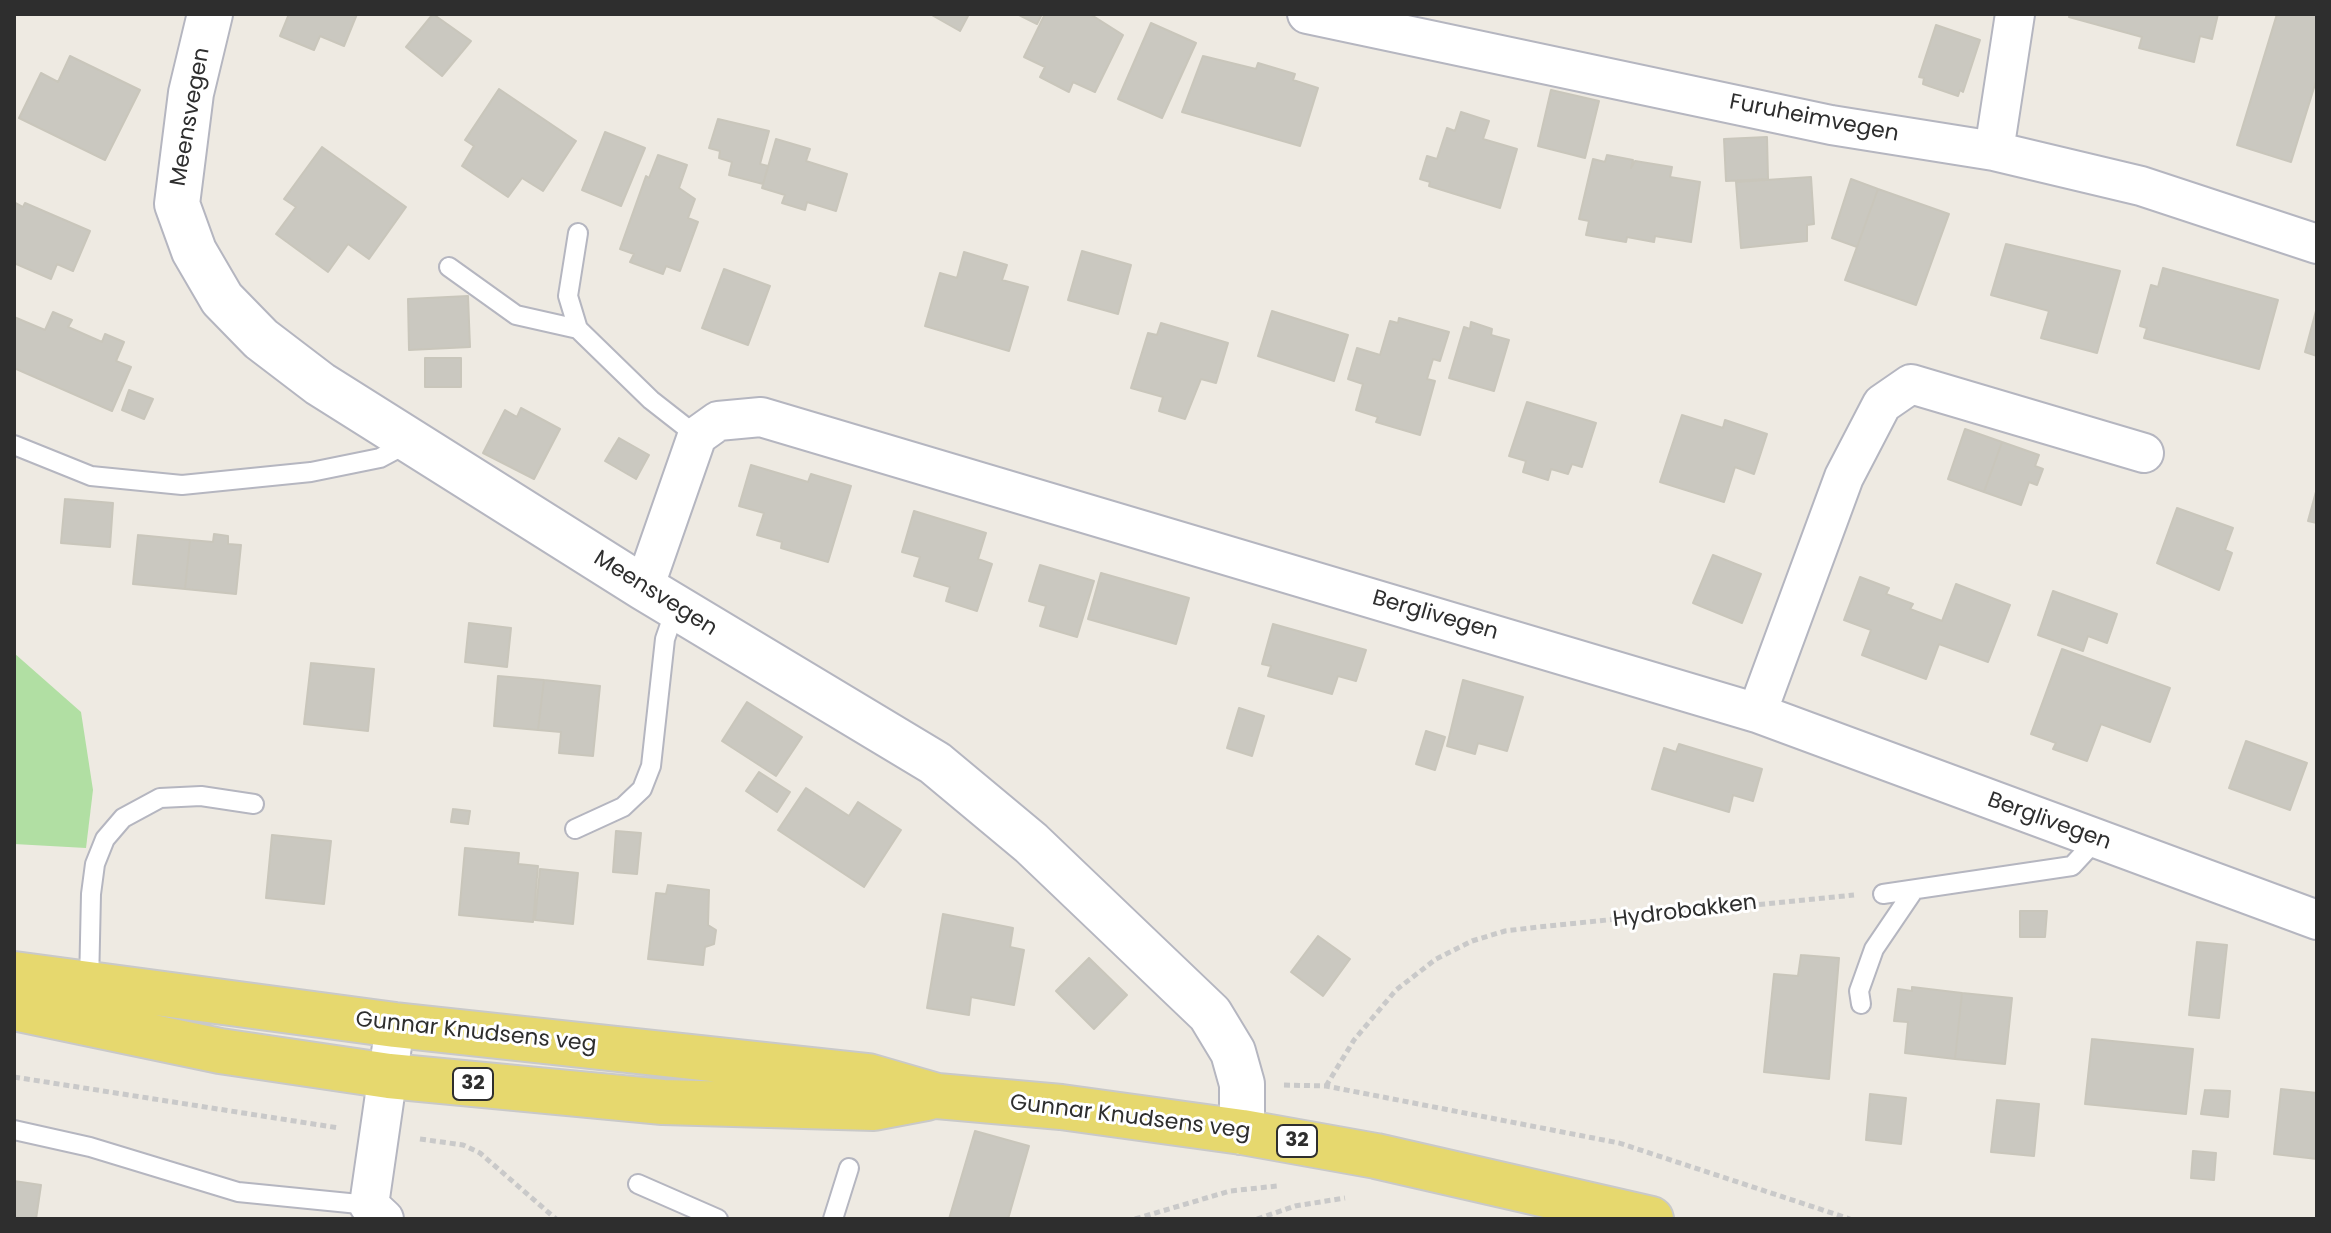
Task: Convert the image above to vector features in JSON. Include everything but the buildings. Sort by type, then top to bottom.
[{"type":"main road","name":"Gunnar Knudsens veg","points":[[14,974],[220,1051],[389,1076],[663,1102],[874,1108],[937,1096]]},
{"type":"main road","name":"Gunnar Knudsens veg","points":[[14,1008],[87,1003],[395,1025],[868,1076],[937,1096],[1061,1107],[1242,1132],[1376,1156],[1651,1219]]},
{"type":"street","name":"Meensvegen","points":[[210,14],[180,158],[177,204],[194,251],[222,299],[261,339],[320,384],[660,598],[935,763],[1076,885],[1210,1014],[1233,1052],[1242,1084],[1242,1132]]},
{"type":"street","name":"Furuheimvegen","points":[[1307,14],[1831,125],[1994,151],[2141,186],[2317,244]]},
{"type":"street","points":[[1994,151],[2015,14]]},
{"type":"street","points":[[1757,713],[1844,477],[1882,404],[1911,384],[2144,453]]},
{"type":"street","name":"Berglivegen","points":[[697,436],[718,421],[761,417],[1757,713],[2317,920]]},
{"type":"street","points":[[660,598],[697,436]]},
{"type":"street","points":[[376,1212],[378,1134],[395,1025]]},
{"type":"lane","points":[[578,233],[568,296],[578,329],[651,400],[697,436]]},
{"type":"lane","points":[[449,267],[516,315],[578,329]]},
{"type":"lane","points":[[14,445],[91,476],[182,485],[311,472],[380,458],[413,441]]},
{"type":"lane","points":[[575,829],[623,807],[642,789],[651,766],[665,639],[660,598]]},
{"type":"lane","points":[[87,1003],[91,894],[95,864],[105,839],[123,818],[160,798],[201,796],[254,804]]},
{"type":"lane","points":[[1883,894],[2072,866],[2096,840]]},
{"type":"lane","points":[[1861,1004],[1859,991],[1874,949],[1914,890]]},
{"type":"lane","points":[[14,1130],[90,1147],[238,1192],[376,1212]]},
{"type":"lane","points":[[833,1219],[849,1168]]},
{"type":"lane","points":[[638,1184],[718,1219]]},
{"type":"path","name":"Hydrobakken","points":[[1326,1086],[1354,1040],[1396,990],[1436,959],[1472,941],[1505,931],[1538,927],[1755,903],[1883,894]]},
{"type":"path","points":[[14,1077],[463,1145],[480,1153],[556,1219]]},
{"type":"path","points":[[1135,1219],[1230,1191],[1293,1187]]},
{"type":"path","points":[[1257,1219],[1295,1206],[1352,1196],[1337,1192]]},
{"type":"green space","points":[[14,653],[81,712],[93,790],[86,848],[14,844]]}]
